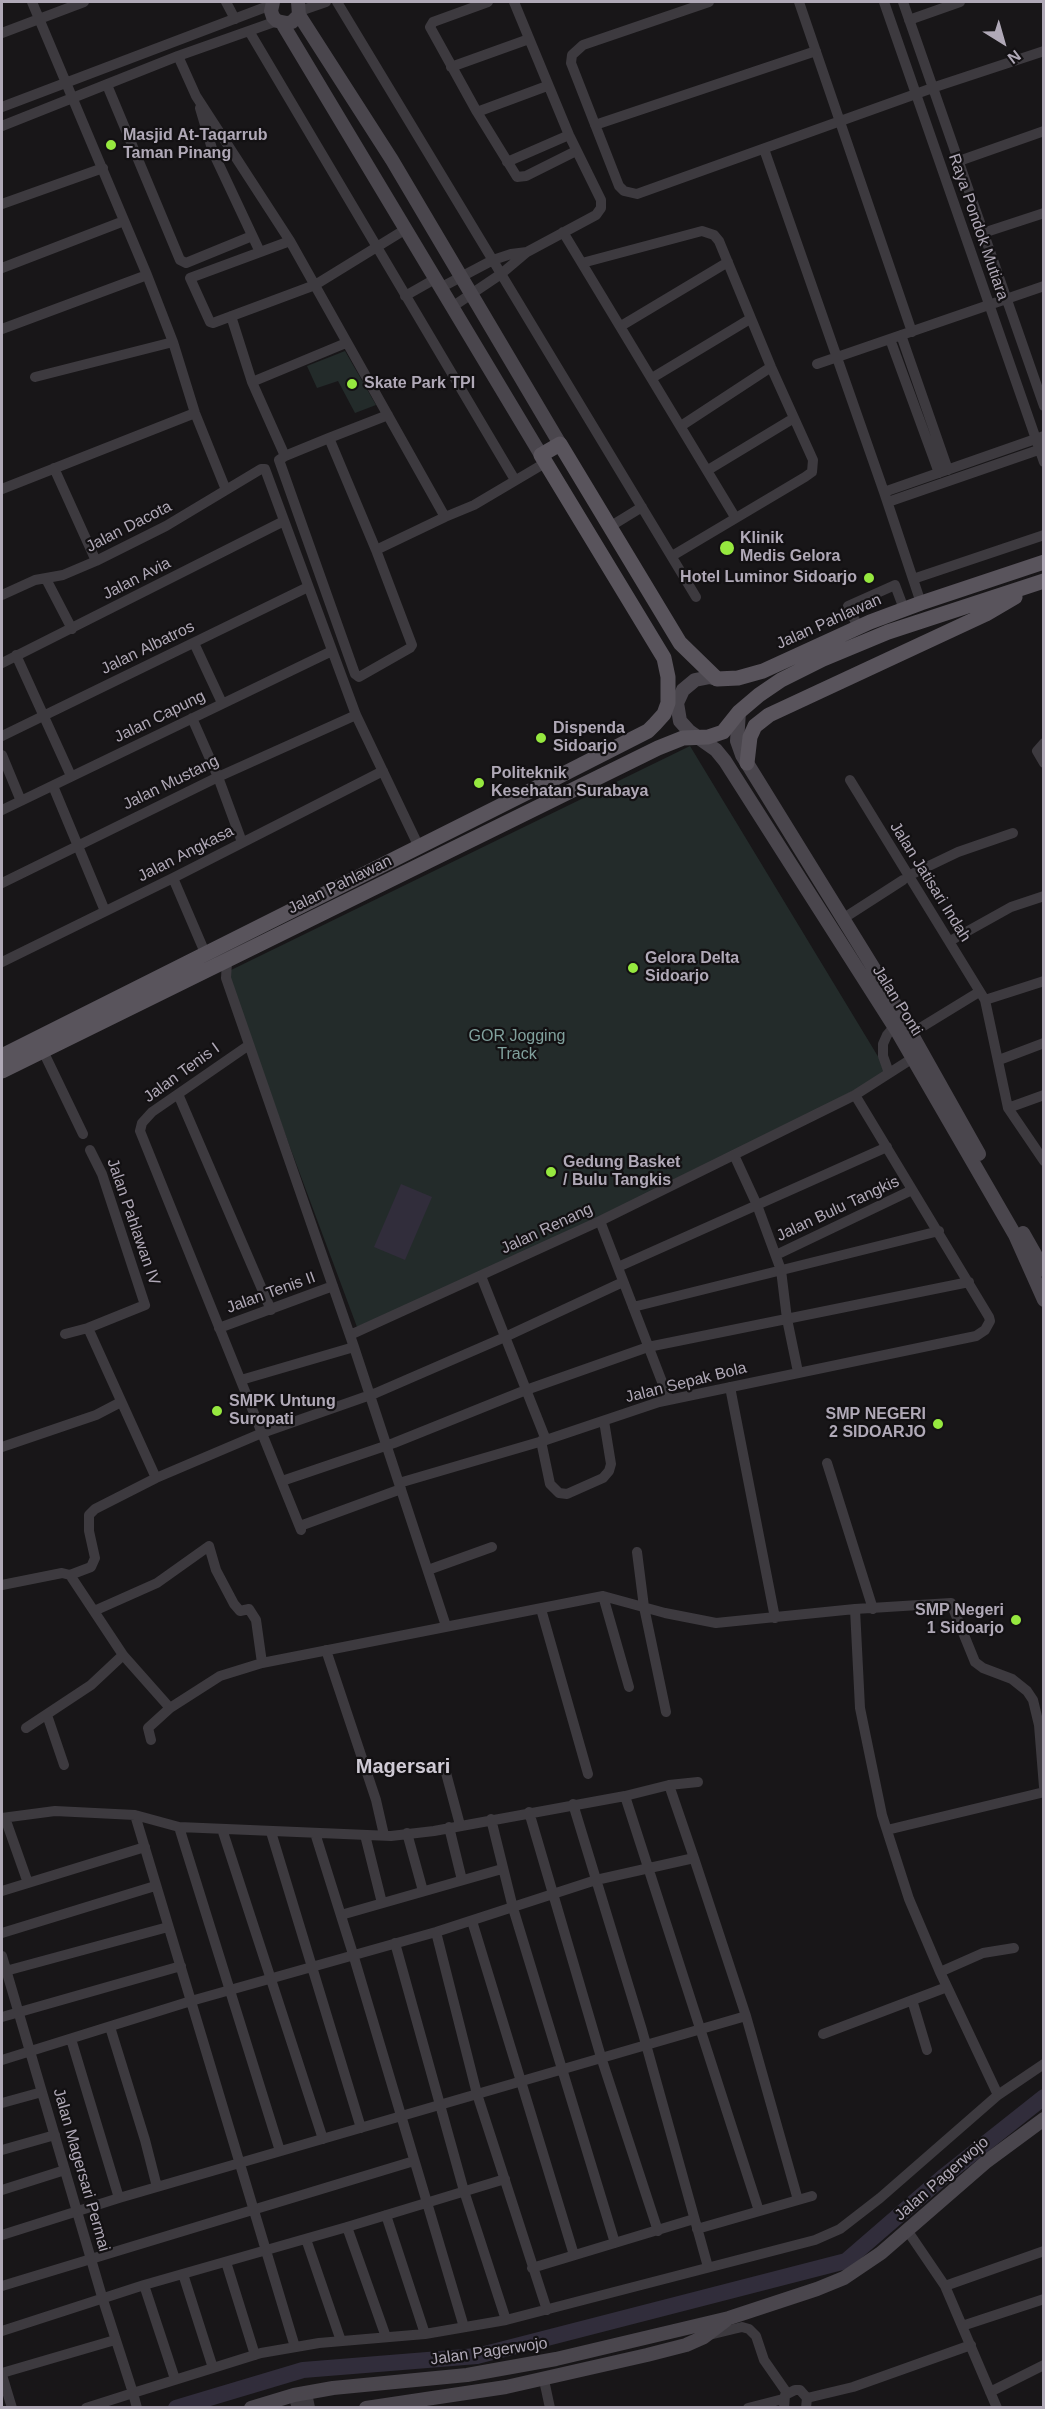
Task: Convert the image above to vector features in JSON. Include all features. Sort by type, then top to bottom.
[{"type":"main road","points":[[272,3],[271,11],[371,171],[664,658],[676,692],[678,715],[684,726],[697,736]]},
{"type":"main road","points":[[279,22],[292,22],[299,9]]},
{"type":"main road","points":[[299,9],[392,160],[680,644],[717,679]]},
{"type":"main road","points":[[371,171],[392,160]]},
{"type":"main road","points":[[543,459],[560,444]]},
{"type":"main road","name":"Jalan Pahlawan","points":[[2,1056],[206,956],[648,731],[663,714],[676,692],[694,680],[710,677],[738,678],[763,671],[858,627],[904,609],[1044,562]]},
{"type":"main road","points":[[747,763],[750,737],[755,726],[769,715],[986,614],[1042,582]]},
{"type":"main road","name":"Jalan Pahlawan","points":[[2,1071],[43,1051],[206,956],[227,962],[658,748],[683,738],[708,737],[723,732],[739,712],[781,680],[823,659],[888,632],[1042,582]]},
{"type":"main road","name":"Jalan Ponti","points":[[739,712],[736,741],[747,763],[844,918],[894,1027],[1015,1235],[1044,1300]]},
{"type":"main road","name":"Jalan Ponti","points":[[697,736],[716,750],[725,761],[878,988],[912,1033],[1044,1270]]},
{"type":"main road","name":"Jalan Pagerwojo","points":[[252,2408],[379,2382],[467,2375],[556,2359],[729,2318],[817,2289],[844,2278],[881,2253],[987,2161],[1044,2119]]},
{"type":"main road","name":"Jalan Pagerwojo","points":[[366,2408],[407,2405],[544,2380],[647,2355],[686,2345],[706,2335],[729,2318]]},
{"type":"main road","points":[[642,2339],[647,2355]]},
{"type":"street","points":[[32,2],[147,275],[173,342],[195,413],[226,489]]},
{"type":"street","points":[[2,33],[84,2]]},
{"type":"street","points":[[226,2],[236,19]]},
{"type":"street","points":[[299,9],[326,2]]},
{"type":"street","points":[[337,2],[696,597]]},
{"type":"street","points":[[488,2],[431,24],[429,27],[514,175],[521,177],[576,151]]},
{"type":"street","points":[[452,307],[501,274],[527,252],[596,214],[601,208],[601,200],[576,151],[514,2]]},
{"type":"street","points":[[709,2],[583,45],[572,55],[571,63],[619,186],[629,193],[637,194],[932,88],[1044,51]]},
{"type":"street","points":[[799,2],[907,333],[944,472]]},
{"type":"street","name":"Raya Pondok Mutiara","points":[[884,2],[989,305],[1040,437],[1044,462]]},
{"type":"street","name":"Raya Pondok Mutiara","points":[[903,2],[1044,406]]},
{"type":"street","points":[[909,20],[960,2]]},
{"type":"street","points":[[2,107],[236,19],[272,3]]},
{"type":"street","points":[[2,126],[178,56],[279,22]]},
{"type":"street","points":[[249,31],[515,480]]},
{"type":"street","points":[[451,67],[529,39]]},
{"type":"street","points":[[595,125],[816,51]]},
{"type":"street","points":[[178,56],[196,96],[213,152],[260,252]]},
{"type":"street","points":[[107,85],[180,260],[186,264],[252,236]]},
{"type":"street","points":[[477,111],[548,86]]},
{"type":"street","points":[[196,96],[290,241],[445,517]]},
{"type":"street","points":[[920,108],[936,102]]},
{"type":"street","points":[[959,161],[1044,131]]},
{"type":"street","points":[[507,162],[569,135]]},
{"type":"street","points":[[764,148],[921,603]]},
{"type":"street","points":[[2,204],[103,168]]},
{"type":"street","points":[[983,233],[1044,213]]},
{"type":"street","points":[[2,268],[124,221]]},
{"type":"street","points":[[290,241],[189,279],[210,322],[213,323],[315,285],[406,229]]},
{"type":"street","points":[[582,262],[702,231],[710,232],[719,241],[750,319],[813,460],[812,472],[805,477],[734,515],[671,554]]},
{"type":"street","points":[[563,232],[734,515]]},
{"type":"street","points":[[405,296],[461,277],[493,260],[527,252]]},
{"type":"street","points":[[621,326],[728,262]]},
{"type":"street","points":[[2,329],[147,275]]},
{"type":"street","points":[[817,364],[1044,285]]},
{"type":"street","points":[[231,316],[252,382],[285,456]]},
{"type":"street","points":[[652,378],[750,319]]},
{"type":"street","points":[[890,339],[944,472]]},
{"type":"street","points":[[35,377],[173,342]]},
{"type":"street","points":[[252,382],[346,343]]},
{"type":"street","points":[[681,426],[771,367]]},
{"type":"street","points":[[2,489],[195,413]]},
{"type":"street","points":[[329,438],[376,550],[412,645],[359,677],[355,674],[279,460],[329,438],[388,416]]},
{"type":"street","points":[[708,470],[794,418]]},
{"type":"street","points":[[886,497],[944,472],[1040,437]]},
{"type":"street","points":[[886,497],[1042,449]]},
{"type":"street","points":[[376,550],[474,505],[515,480],[543,459]]},
{"type":"street","points":[[54,468],[96,561]]},
{"type":"street","name":"Jalan Dacota","points":[[2,595],[35,580],[63,575],[96,561],[166,526],[263,469],[266,471],[284,521]]},
{"type":"street","points":[[611,526],[642,507]]},
{"type":"street","points":[[284,521],[356,715],[419,847]]},
{"type":"street","name":"Jalan Avia","points":[[2,663],[284,521]]},
{"type":"street","points":[[913,579],[1044,536]]},
{"type":"street","points":[[46,579],[72,629]]},
{"type":"street","points":[[858,627],[848,606],[894,585],[904,609]]},
{"type":"street","name":"Jalan Albatros","points":[[2,736],[308,587]]},
{"type":"street","points":[[194,643],[222,703]]},
{"type":"street","name":"Jalan Capung","points":[[2,810],[332,651]]},
{"type":"street","points":[[16,655],[71,776]]},
{"type":"street","name":"Jalan Mustang","points":[[2,883],[218,777],[356,715]]},
{"type":"street","points":[[192,718],[218,777],[242,842]]},
{"type":"street","points":[[1044,743],[1037,751],[1044,763]]},
{"type":"street","points":[[2,755],[21,801]]},
{"type":"street","name":"Jalan Angkasa","points":[[2,962],[383,771]]},
{"type":"street","name":"Jalan Jatisari Indah","points":[[850,780],[906,878],[950,941],[982,996],[999,1060],[1008,1108]]},
{"type":"street","points":[[53,786],[105,911]]},
{"type":"street","points":[[844,918],[906,878],[958,852],[1013,833]]},
{"type":"street","points":[[173,878],[206,956],[226,978]]},
{"type":"street","points":[[950,941],[1011,908],[1044,896]]},
{"type":"street","points":[[227,962],[226,978],[350,1335],[446,1626]]},
{"type":"street","points":[[912,1033],[982,996],[1044,981]]},
{"type":"street","points":[[889,1073],[883,1044],[894,1027]]},
{"type":"street","points":[[999,1060],[1044,1043]]},
{"type":"street","name":"Jalan Tenis I","points":[[219,1328],[140,1131],[142,1123],[152,1112],[249,1045]]},
{"type":"street","points":[[43,1051],[82,1134]]},
{"type":"street","name":"Jalan Renang","points":[[350,1335],[600,1221],[855,1095],[913,1058]]},
{"type":"street","points":[[178,1094],[271,1310]]},
{"type":"street","points":[[219,1328],[282,1481],[387,1445],[526,1390],[648,1347],[969,1282],[855,1095]]},
{"type":"street","points":[[1042,1157],[1008,1108],[1044,1095]]},
{"type":"street","points":[[618,1268],[887,1147]]},
{"type":"street","name":"Jalan Pahlawan IV","points":[[88,1328],[145,1305],[102,1174],[90,1150]]},
{"type":"street","points":[[734,1155],[757,1205],[781,1270],[787,1319],[798,1372]]},
{"type":"street","name":"Jalan Bulu Tangkis","points":[[776,1255],[912,1190]]},
{"type":"street","points":[[600,1221],[669,1400]]},
{"type":"street","points":[[633,1307],[939,1231]]},
{"type":"street","points":[[481,1276],[544,1441],[550,1484],[559,1493],[567,1494],[603,1478],[609,1470],[611,1464],[604,1421]]},
{"type":"street","points":[[2,1586],[62,1573],[70,1575],[91,1567],[94,1563],[89,1515],[94,1509],[156,1478],[262,1433],[370,1395],[505,1337],[623,1282]]},
{"type":"street","name":"Jalan Sepak Bola","points":[[282,1481],[301,1528],[400,1486],[669,1400],[976,1336],[985,1330],[990,1321],[969,1282]]},
{"type":"street","name":"Jalan Tenis II","points":[[219,1328],[333,1286]]},
{"type":"street","points":[[65,1334],[88,1328],[156,1478]]},
{"type":"street","points":[[241,1380],[354,1347]]},
{"type":"street","points":[[730,1387],[775,1618]]},
{"type":"street","points":[[2,1446],[96,1415],[121,1402]]},
{"type":"street","points":[[827,1463],[873,1609]]},
{"type":"street","points":[[94,1611],[157,1583],[209,1546],[216,1570],[234,1604],[240,1611],[249,1609],[256,1620],[262,1663]]},
{"type":"street","points":[[428,1570],[492,1547]]},
{"type":"street","points":[[637,1552],[644,1607],[666,1712]]},
{"type":"street","points":[[70,1575],[123,1655],[171,1708]]},
{"type":"street","points":[[603,1596],[628,1687]]},
{"type":"street","points":[[151,1740],[148,1728],[171,1708],[220,1676],[262,1663],[603,1596],[665,1613],[716,1623],[855,1609],[951,1603],[975,1662],[983,1668],[1012,1679],[1039,1702],[1044,1787]]},
{"type":"street","points":[[541,1609],[588,1774]]},
{"type":"street","points":[[855,1609],[861,1708],[882,1815],[909,1899],[940,1972],[998,2095]]},
{"type":"street","points":[[326,1650],[376,1800],[384,1835]]},
{"type":"street","points":[[26,1728],[91,1685],[123,1655]]},
{"type":"street","points":[[46,1714],[64,1765]]},
{"type":"street","points":[[446,1773],[462,1880]]},
{"type":"street","points":[[28,1883],[3,1818],[55,1811],[135,1815],[179,1827],[384,1835],[491,1820],[626,1796],[669,1785],[698,1782]]},
{"type":"street","points":[[669,1785],[746,2016],[798,2200]]},
{"type":"street","points":[[887,1830],[1044,1792]]},
{"type":"street","points":[[626,1796],[759,2211]]},
{"type":"street","points":[[573,1804],[646,2045],[708,2267]]},
{"type":"street","points":[[529,1812],[602,2057],[658,2231]]},
{"type":"street","points":[[135,1815],[295,2347]]},
{"type":"street","points":[[491,1820],[513,1908],[615,2243]]},
{"type":"street","points":[[179,1827],[280,2151]]},
{"type":"street","points":[[222,1829],[323,2139]]},
{"type":"street","points":[[271,1832],[361,2128]]},
{"type":"street","points":[[315,1833],[464,2327]]},
{"type":"street","points":[[407,1833],[423,1891]]},
{"type":"street","points":[[365,1835],[382,1903]]},
{"type":"street","points":[[2,1891],[144,1847]]},
{"type":"street","points":[[2,2060],[191,2001],[436,1932],[596,1880],[694,1858]]},
{"type":"street","points":[[341,1915],[502,1869]]},
{"type":"street","points":[[2,1933],[155,1886]]},
{"type":"street","points":[[472,1921],[574,2255]]},
{"type":"street","points":[[4,1972],[168,1927]]},
{"type":"street","points":[[436,1932],[477,2094],[547,2310]]},
{"type":"street","points":[[395,1943],[464,2191],[506,2320]]},
{"type":"street","points":[[940,1972],[983,1953],[1014,1948]]},
{"type":"street","name":"Jalan Magersari Permai","points":[[2,1956],[4,1972],[19,2012],[137,2408]]},
{"type":"street","points":[[2,2017],[181,1966]]},
{"type":"street","points":[[823,2034],[947,1987]]},
{"type":"street","points":[[912,2000],[927,2050]]},
{"type":"street","points":[[2,2235],[119,2198],[746,2016]]},
{"type":"street","points":[[110,2027],[157,2187]]},
{"type":"street","points":[[71,2039],[119,2198]]},
{"type":"street","points":[[86,2408],[255,2355],[341,2341],[425,2334],[506,2320],[815,2240],[840,2229],[880,2198],[998,2095],[1044,2064]]},
{"type":"street","points":[[2,2103],[42,2092]]},
{"type":"street","points":[[2,2150],[55,2135]]},
{"type":"street","points":[[2,2286],[414,2161]]},
{"type":"street","points":[[2,2190],[65,2170]]},
{"type":"street","points":[[2,2331],[144,2285],[348,2227],[505,2179]]},
{"type":"street","points":[[532,2268],[658,2231],[759,2211],[812,2196]]},
{"type":"street","points":[[386,2215],[425,2334]]},
{"type":"street","points":[[348,2227],[386,2337]]},
{"type":"street","points":[[907,2230],[945,2286],[997,2408]]},
{"type":"street","points":[[306,2239],[341,2341]]},
{"type":"street","points":[[945,2286],[1044,2251]]},
{"type":"street","points":[[226,2262],[255,2355]]},
{"type":"street","points":[[183,2274],[213,2368]]},
{"type":"street","points":[[144,2285],[175,2379]]},
{"type":"street","points":[[962,2326],[1044,2299]]},
{"type":"street","points":[[706,2335],[742,2327],[749,2329],[756,2336],[764,2360],[785,2400]]},
{"type":"street","points":[[12,2408],[2,2374],[116,2340]]},
{"type":"street","points":[[748,2408],[785,2400],[800,2390],[806,2403],[971,2345]]},
{"type":"street","points":[[990,2392],[1044,2364]]},
{"type":"street","points":[[544,2380],[550,2408]]},
{"type":"street","points":[[299,2398],[309,2408]]},
{"type":"green space","name":"Skate Park TPI","points":[[345,351],[376,405],[355,413],[338,381],[317,388],[307,366]]},
{"type":"green space","name":"GOR Jogging Track","points":[[690,746],[888,1073],[600,1221],[357,1327],[227,972]]},
{"type":"shaded area","points":[[401,1184],[432,1197],[405,1260],[374,1247]]},
{"type":"waterway","points":[[176,2408],[303,2370],[477,2356],[846,2261],[943,2177],[1044,2097]]},
{"type":"place","name":"Masjid At-Taqarrub Taman Pinang","points":[[111,145]]},
{"type":"place","name":"Skate Park TPI","points":[[352,384]]},
{"type":"place","name":"Klinik Medis Gelora","points":[[727,548]]},
{"type":"place","name":"Hotel Luminor Sidoarjo","points":[[869,578]]},
{"type":"place","name":"Dispenda Sidoarjo","points":[[541,738]]},
{"type":"place","name":"Politeknik Kesehatan Surabaya","points":[[479,783]]},
{"type":"place","name":"Gelora Delta Sidoarjo","points":[[633,968]]},
{"type":"place","name":"Gedung Basket / Bulu Tangkis","points":[[551,1172]]},
{"type":"place","name":"SMPK Untung Suropati","points":[[217,1411]]},
{"type":"place","name":"SMP NEGERI 2 SIDOARJO","points":[[938,1424]]},
{"type":"place","name":"SMP Negeri 1 Sidoarjo","points":[[1016,1620]]},
{"type":"district","name":"Magersari","points":[[403,1767]]}]
